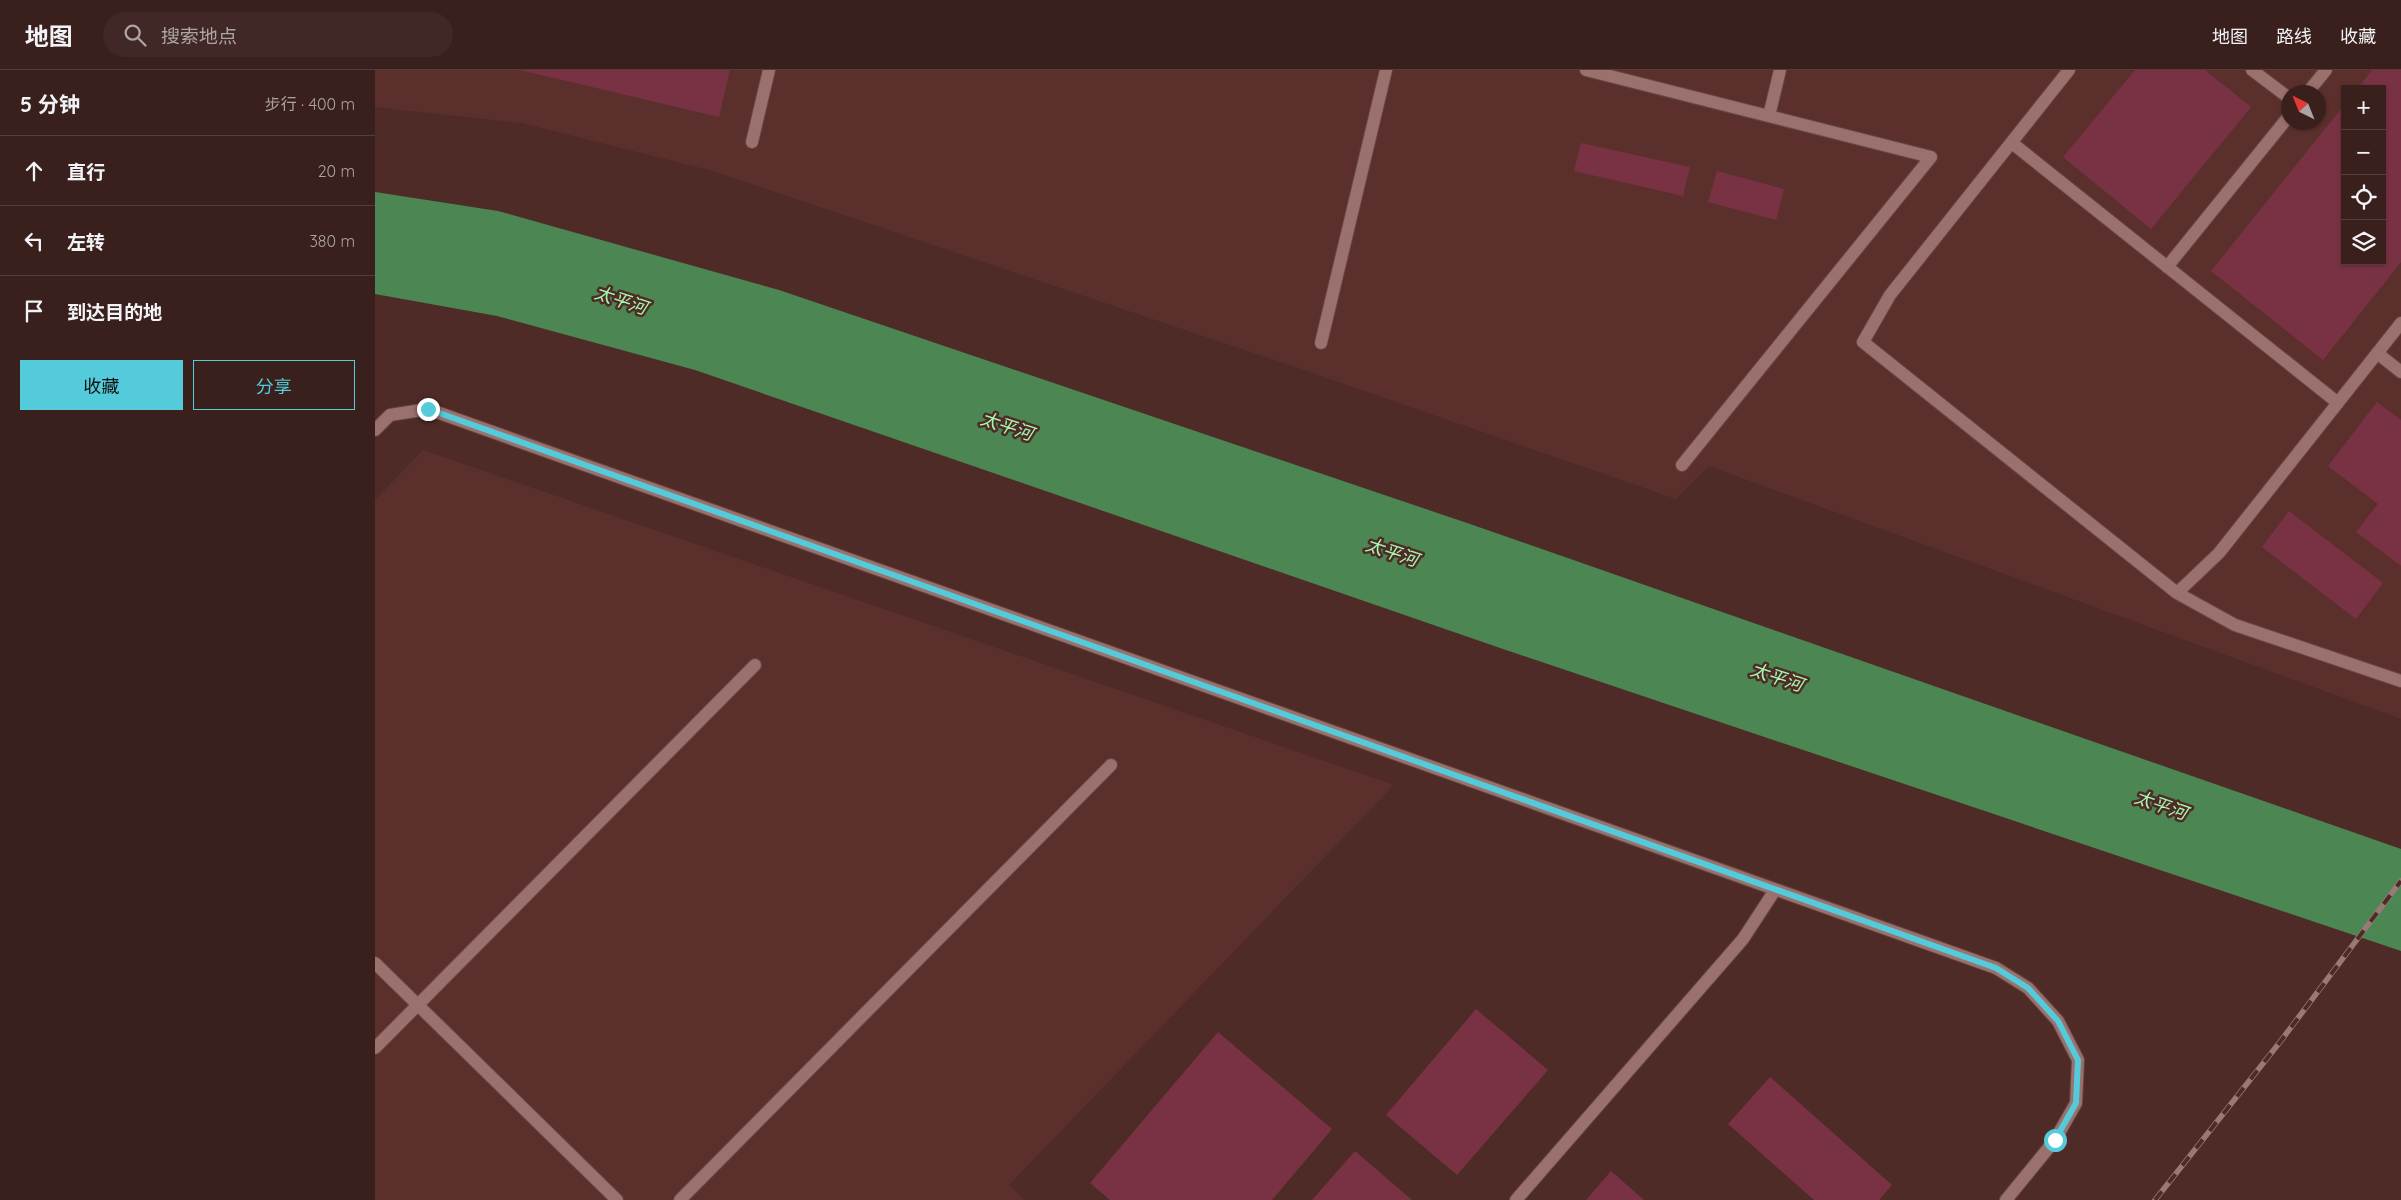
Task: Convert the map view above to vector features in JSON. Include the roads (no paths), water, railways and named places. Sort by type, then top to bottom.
[{"type":"street","points":[[752,142],[769,70]]},
{"type":"street","points":[[1321,343],[1386,70]]},
{"type":"street","points":[[1586,70],[1931,157],[1682,465]]},
{"type":"street","points":[[1769,116],[1780,70]]},
{"type":"street","points":[[2069,70],[1890,295],[1863,342],[2177,593],[2235,625],[2401,681]]},
{"type":"street","points":[[2252,70],[2281,92]]},
{"type":"street","points":[[2314,85],[2326,70]]},
{"type":"street","points":[[2167,267],[2281,126]]},
{"type":"street","points":[[2012,143],[2338,403]]},
{"type":"street","points":[[2177,593],[2219,553],[2401,323]]},
{"type":"street","points":[[2377,353],[2401,372]]},
{"type":"street","points":[[375,430],[390,416],[428,409],[1996,968],[2028,988],[2058,1021],[2078,1060],[2076,1103],[2055,1140],[2006,1200]]},
{"type":"street","points":[[375,1048],[755,665]]},
{"type":"street","points":[[681,1200],[1111,766]]},
{"type":"street","points":[[1516,1200],[1743,940],[1775,890]]},
{"type":"street","points":[[375,963],[617,1200]]},
{"type":"water","name":"太平河","points":[[375,192],[498,211],[779,290],[1470,524],[2401,849],[2401,951],[1503,649],[695,370],[497,316],[375,294]]},
{"type":"railway","points":[[2155,1200],[2280,1042],[2401,881]]}]
